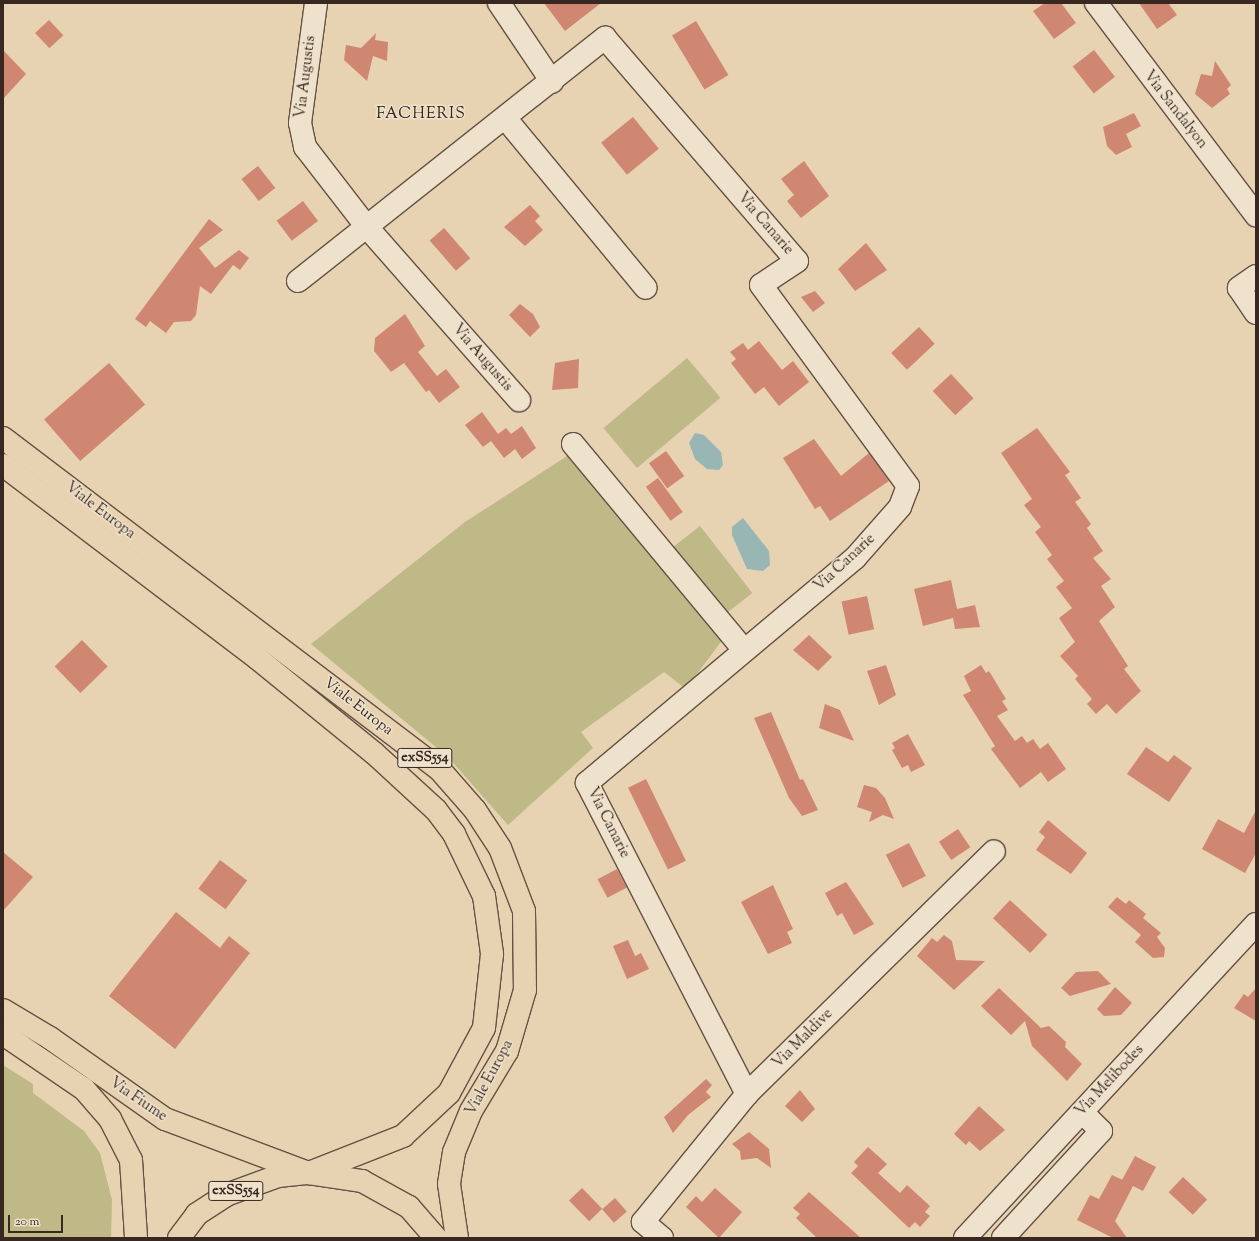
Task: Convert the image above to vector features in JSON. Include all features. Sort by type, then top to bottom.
[{"type":"main road","name":"Viale Europa","points":[[3,438],[440,770],[475,810],[500,848],[524,911],[525,990],[507,1051],[470,1111],[454,1152],[449,1184],[457,1238]]},
{"type":"main road","name":"Viale Europa","points":[[3,465],[257,658],[374,753],[436,810],[454,834],[484,896],[492,954],[484,1028],[449,1093],[403,1136],[309,1173]]},
{"type":"main road","name":"Via Fiume","points":[[3,1010],[50,1038],[165,1119],[309,1173]]},
{"type":"main road","name":"Via Fiume","points":[[3,1034],[84,1089],[110,1119],[130,1160],[136,1238]]},
{"type":"main road","name":"exSS554","points":[[179,1238],[197,1214],[226,1195],[272,1178],[309,1173],[362,1181],[409,1207],[436,1238]]},
{"type":"street","name":"Via Augustis","points":[[316,3],[300,123],[305,147],[366,226],[519,400]]},
{"type":"street","points":[[298,281],[366,226],[552,82],[499,3]]},
{"type":"street","name":"Via Sandalyon","points":[[1096,3],[1256,215]]},
{"type":"street","name":"Via Canarie","points":[[552,82],[605,38],[797,261],[761,285],[908,486],[900,507],[854,558],[587,782],[746,1094]]},
{"type":"street","points":[[506,119],[646,288]]},
{"type":"street","points":[[1256,276],[1239,288],[1256,313]]},
{"type":"street","points":[[573,444],[744,650]]},
{"type":"street","name":"Via Maldive","points":[[662,1238],[643,1222],[746,1094],[994,851]]},
{"type":"street","name":"Via Melibodes","points":[[965,1238],[1256,924]]},
{"type":"street","points":[[1003,1238],[1101,1131],[1082,1112]]},
{"type":"shaded area","points":[[687,358],[720,398],[637,468],[604,428]]},
{"type":"shaded area","points":[[578,449],[723,639],[686,689],[664,672],[581,732],[593,748],[508,825],[448,757],[311,644],[465,522]]},
{"type":"shaded area","points":[[700,526],[752,593],[722,617],[669,550]]},
{"type":"shaded area","points":[[3,1065],[33,1084],[33,1093],[84,1131],[100,1153],[112,1200],[111,1238],[3,1238]]},
{"type":"water","points":[[695,433],[704,435],[721,452],[723,465],[719,470],[707,469],[695,459],[689,443]]},
{"type":"water","points":[[743,518],[769,551],[770,565],[763,571],[747,569],[732,535],[732,527]]},
{"type":"building","points":[[544,3],[601,3],[565,31]]},
{"type":"building","points":[[1045,3],[1061,3],[1076,23],[1054,39],[1033,11]]},
{"type":"building","points":[[1139,3],[1168,3],[1177,15],[1157,29]]},
{"type":"building","points":[[49,20],[63,35],[49,48],[35,33]]},
{"type":"building","points":[[696,21],[728,75],[704,89],[672,35]]},
{"type":"building","points":[[376,33],[375,40],[388,42],[387,61],[373,56],[367,81],[344,60],[346,45],[361,48]]},
{"type":"building","points":[[3,50],[26,74],[3,99]]},
{"type":"building","points":[[1094,50],[1115,77],[1094,93],[1073,67]]},
{"type":"building","points":[[1215,61],[1231,85],[1227,89],[1230,94],[1212,108],[1195,94],[1201,74],[1212,76]]},
{"type":"building","points":[[1134,113],[1141,126],[1126,134],[1132,147],[1116,155],[1107,146],[1103,127]]},
{"type":"building","points":[[633,117],[659,149],[627,175],[601,143]]},
{"type":"building","points":[[804,161],[829,196],[801,218],[787,201],[794,195],[781,179]]},
{"type":"building","points":[[258,166],[275,188],[259,201],[241,179]]},
{"type":"building","points":[[303,201],[318,221],[292,241],[277,221]]},
{"type":"building","points":[[530,205],[540,216],[535,221],[543,230],[525,246],[504,227]]},
{"type":"building","points":[[209,219],[223,230],[199,248],[215,268],[239,250],[249,258],[240,270],[233,265],[211,294],[200,286],[196,315],[191,321],[174,322],[166,333],[150,321],[146,327],[135,319]]},
{"type":"building","points":[[444,228],[470,258],[456,271],[430,240]]},
{"type":"building","points":[[866,243],[887,270],[855,291],[838,269]]},
{"type":"building","points":[[815,291],[825,303],[813,312],[801,297]]},
{"type":"building","points":[[520,304],[533,314],[540,327],[530,337],[509,315]]},
{"type":"building","points":[[405,314],[425,346],[418,352],[437,376],[446,369],[460,387],[439,403],[429,390],[426,392],[404,363],[391,372],[374,351],[375,338]]},
{"type":"building","points":[[919,327],[935,344],[907,370],[891,353]]},
{"type":"building","points":[[759,341],[782,370],[793,361],[809,382],[779,406],[764,387],[755,394],[731,363],[736,359],[730,352],[743,343],[748,350]]},
{"type":"building","points":[[579,359],[578,388],[552,390],[555,363]]},
{"type":"building","points":[[109,363],[145,405],[80,461],[44,419]]},
{"type":"building","points":[[951,374],[974,398],[955,415],[933,391]]},
{"type":"building","points":[[482,412],[498,434],[506,428],[511,434],[522,426],[536,448],[522,459],[515,449],[504,458],[491,441],[483,447],[465,425]]},
{"type":"building","points":[[1037,428],[1070,472],[1065,475],[1081,498],[1075,502],[1091,524],[1087,528],[1103,551],[1093,558],[1111,579],[1101,586],[1115,607],[1099,621],[1128,666],[1124,669],[1141,691],[1116,714],[1107,704],[1096,714],[1087,704],[1092,699],[1075,679],[1078,676],[1060,656],[1075,642],[1059,618],[1072,608],[1056,587],[1064,581],[1047,559],[1052,555],[1035,532],[1041,527],[1024,505],[1032,499],[1001,453]]},
{"type":"building","points":[[814,439],[841,476],[869,453],[889,481],[830,521],[820,506],[815,509],[783,458]]},
{"type":"building","points":[[666,451],[684,476],[667,488],[649,463]]},
{"type":"building","points":[[658,478],[683,512],[671,521],[646,487]]},
{"type":"building","points":[[951,580],[957,609],[975,605],[980,627],[955,629],[953,618],[923,626],[914,589]]},
{"type":"building","points":[[867,596],[874,629],[849,635],[842,601]]},
{"type":"building","points":[[809,635],[832,657],[818,671],[793,650]]},
{"type":"building","points":[[82,640],[108,667],[80,693],[55,666]]},
{"type":"building","points":[[886,665],[896,695],[879,705],[867,671]]},
{"type":"building","points":[[981,665],[986,673],[989,671],[1006,699],[1002,701],[1008,710],[997,716],[1015,741],[1022,736],[1027,743],[1033,739],[1040,749],[1048,743],[1066,769],[1048,782],[1041,772],[1020,788],[991,749],[995,746],[963,695],[971,691],[964,676]]},
{"type":"building","points":[[825,704],[840,710],[854,741],[819,728]]},
{"type":"building","points":[[771,712],[800,780],[803,779],[818,810],[802,816],[789,798],[754,718]]},
{"type":"building","points":[[908,734],[925,765],[911,772],[908,765],[902,768],[892,750],[895,748],[892,743]]},
{"type":"building","points":[[1146,747],[1168,762],[1174,755],[1192,768],[1169,802],[1127,774]]},
{"type":"building","points":[[646,779],[686,861],[668,870],[628,788]]},
{"type":"building","points":[[864,785],[876,788],[885,798],[894,819],[883,815],[869,822],[872,812],[857,807]]},
{"type":"building","points":[[1256,810],[1256,853],[1245,873],[1202,849],[1218,819],[1244,833]]},
{"type":"building","points":[[1048,820],[1087,853],[1071,874],[1036,850],[1045,837],[1039,832]]},
{"type":"building","points":[[958,829],[970,847],[951,860],[939,842]]},
{"type":"building","points":[[909,843],[926,876],[903,888],[886,855]]},
{"type":"building","points":[[3,852],[33,877],[3,911]]},
{"type":"building","points":[[220,860],[247,880],[225,909],[198,889]]},
{"type":"building","points":[[617,869],[627,888],[607,898],[598,879]]},
{"type":"building","points":[[846,882],[874,924],[854,935],[842,913],[837,916],[825,893]]},
{"type":"building","points":[[773,885],[793,929],[787,932],[792,943],[768,954],[741,902]]},
{"type":"building","points":[[1117,897],[1126,904],[1129,900],[1146,914],[1143,918],[1161,933],[1157,937],[1165,948],[1164,957],[1153,958],[1135,942],[1141,935],[1108,907]]},
{"type":"building","points":[[1010,900],[1047,935],[1030,953],[993,918]]},
{"type":"building","points":[[176,912],[220,948],[229,936],[250,953],[175,1049],[109,996]]},
{"type":"building","points":[[944,935],[952,941],[956,960],[985,961],[954,990],[917,956],[932,938],[937,942]]},
{"type":"building","points":[[628,940],[635,956],[641,953],[649,969],[627,979],[613,946]]},
{"type":"building","points":[[1098,971],[1111,984],[1070,996],[1061,988],[1076,972]]},
{"type":"building","points":[[1115,987],[1132,1003],[1121,1015],[1104,1016],[1097,1009]]},
{"type":"building","points":[[999,988],[1041,1028],[1049,1026],[1066,1042],[1065,1047],[1082,1064],[1067,1081],[1032,1046],[1025,1021],[1011,1035],[981,1006]]},
{"type":"building","points":[[1256,988],[1256,1021],[1234,1008],[1244,994],[1248,997]]},
{"type":"building","points":[[706,1079],[712,1085],[706,1092],[711,1097],[688,1115],[673,1133],[664,1117]]},
{"type":"building","points":[[800,1090],[815,1109],[802,1122],[785,1106]]},
{"type":"building","points":[[979,1106],[1005,1130],[980,1151],[969,1141],[966,1145],[954,1134]]},
{"type":"building","points":[[749,1132],[769,1149],[771,1168],[757,1158],[741,1160],[740,1151],[732,1144]]},
{"type":"building","points":[[868,1147],[887,1164],[878,1173],[900,1193],[907,1185],[930,1206],[925,1212],[930,1216],[920,1227],[915,1222],[909,1228],[851,1173],[858,1166],[854,1162]]},
{"type":"building","points":[[1135,1156],[1156,1167],[1143,1191],[1133,1186],[1115,1221],[1127,1238],[1113,1238],[1077,1220],[1090,1195],[1099,1199],[1112,1175],[1122,1180]]},
{"type":"building","points":[[1183,1177],[1207,1200],[1193,1215],[1169,1192]]},
{"type":"building","points":[[582,1188],[602,1209],[589,1221],[569,1201]]},
{"type":"building","points":[[715,1188],[742,1212],[719,1238],[686,1207],[696,1196],[702,1202]]},
{"type":"building","points":[[809,1192],[861,1238],[817,1238],[796,1218],[800,1214],[793,1208]]},
{"type":"building","points":[[615,1198],[627,1212],[614,1223],[602,1209]]},
{"type":"district","name":"FACHERIS","points":[[421,115]]}]
